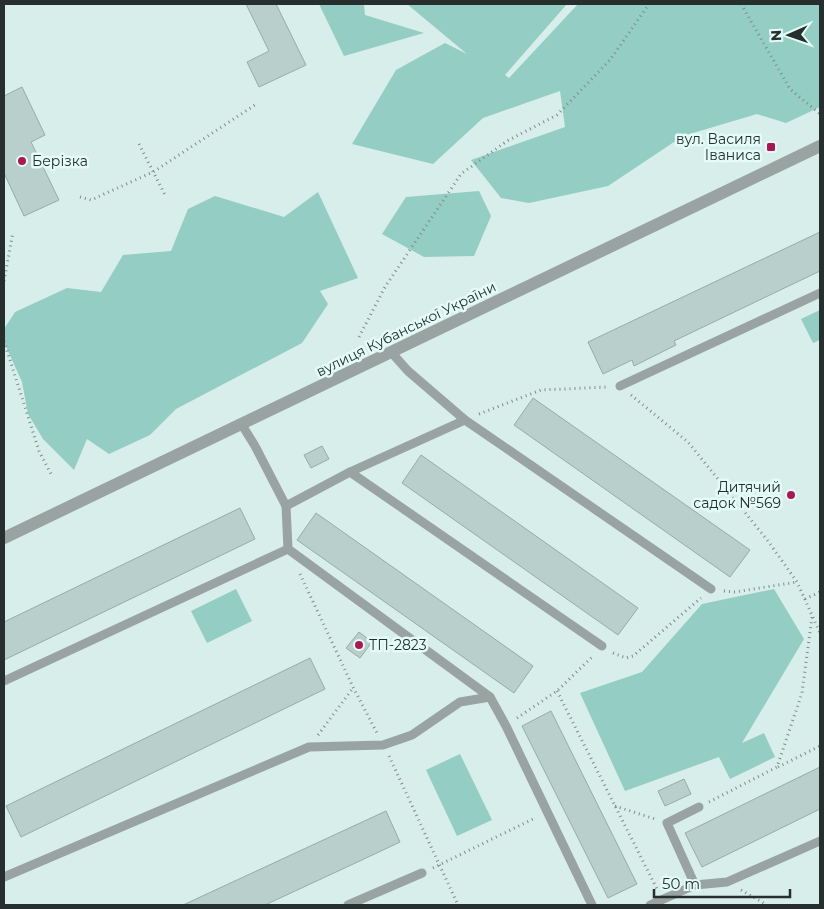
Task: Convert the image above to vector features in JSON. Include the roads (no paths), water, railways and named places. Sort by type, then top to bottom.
[{"type":"street","name":"вулиця Кубанської України","points":[[4,538],[820,146]]},
{"type":"lane","points":[[620,386],[820,293]]},
{"type":"lane","points":[[391,352],[408,371],[465,420],[711,589]]},
{"type":"lane","points":[[286,506],[350,472],[465,420]]},
{"type":"lane","points":[[242,425],[286,506],[288,549]]},
{"type":"lane","points":[[350,472],[602,646]]},
{"type":"lane","points":[[4,681],[288,549]]},
{"type":"lane","points":[[288,549],[490,697],[506,726],[592,905]]},
{"type":"lane","points":[[4,877],[308,748],[383,745],[412,735],[460,702],[490,697]]},
{"type":"lane","points":[[695,885],[667,823],[699,807]]},
{"type":"lane","points":[[650,905],[695,885],[727,882],[820,841]]},
{"type":"lane","points":[[348,905],[422,873]]},
{"type":"place","name":"вул. Василя Іваниса","points":[[771,147]]},
{"type":"place","name":"Берізка","points":[[22,161]]},
{"type":"place","name":"Дитячий садок №569","points":[[791,495]]},
{"type":"place","name":"ТП-2823","points":[[359,645]]}]
